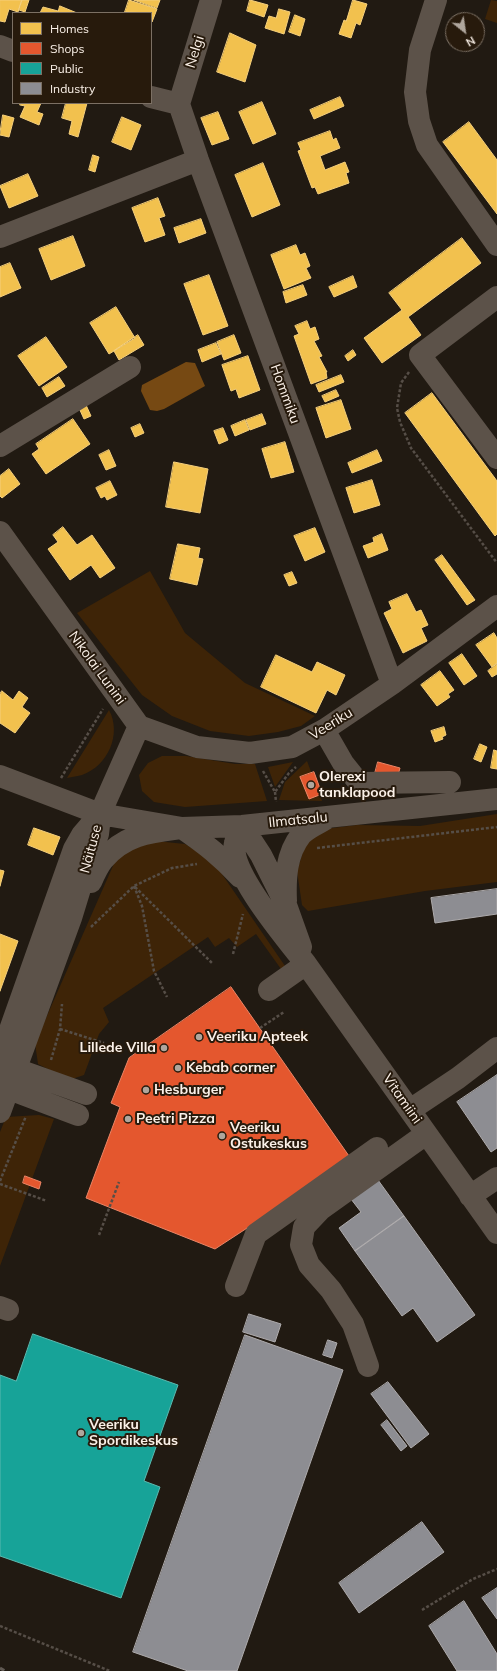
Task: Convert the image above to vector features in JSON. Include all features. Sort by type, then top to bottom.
[{"type":"street","name":"Nelgi","points":[[179,104],[210,0]]},
{"type":"street","points":[[436,0],[420,50],[415,92],[419,121],[427,145],[497,245]]},
{"type":"street","points":[[0,46],[12,50]]},
{"type":"street","points":[[152,97],[179,104]]},
{"type":"street","name":"Hommiku","points":[[179,104],[198,160],[392,684]]},
{"type":"street","points":[[0,237],[198,160]]},
{"type":"street","points":[[497,297],[420,355],[497,458]]},
{"type":"street","points":[[0,446],[130,367]]},
{"type":"street","name":"Nikolai Lunini","points":[[0,532],[139,726]]},
{"type":"street","name":"Veeriku","points":[[139,726],[198,747],[250,753],[292,747],[324,730],[392,684],[497,606]]},
{"type":"street","points":[[100,814],[139,726]]},
{"type":"street","points":[[324,730],[343,763],[359,783],[450,782]]},
{"type":"street","name":"Ilmatsalu","points":[[0,776],[100,814],[182,828],[242,826],[497,799]]},
{"type":"street","points":[[54,796],[66,811],[74,827],[74,849]]},
{"type":"street","name":"Näituse","points":[[0,1112],[5,1073],[74,849],[82,835],[100,814]]},
{"type":"street","name":"Näituse","points":[[5,1073],[71,918],[98,834],[100,814]]},
{"type":"street","points":[[286,904],[286,871],[292,851],[301,834],[328,817]]},
{"type":"street","name":"Vitamiini","points":[[242,826],[234,844],[236,858],[246,884],[306,964],[497,1233]]},
{"type":"street","name":"Vitamiini","points":[[242,826],[261,855],[286,904],[306,964]]},
{"type":"street","points":[[71,918],[102,860],[125,841],[146,833],[182,828],[220,856],[246,884]]},
{"type":"street","points":[[269,990],[306,964]]},
{"type":"street","points":[[410,1110],[458,1078],[497,1048]]},
{"type":"street","points":[[5,1073],[45,1079],[86,1094]]},
{"type":"street","points":[[5,1073],[39,1100],[78,1115]]},
{"type":"street","points":[[368,1366],[353,1324],[330,1290],[309,1265],[301,1245],[304,1227],[321,1209],[426,1134]]},
{"type":"street","points":[[236,1286],[256,1234],[378,1148]]},
{"type":"street","points":[[470,1196],[497,1178]]},
{"type":"path","points":[[420,355],[401,383],[397,408],[400,422],[411,448],[497,563]]},
{"type":"path","points":[[63,775],[105,705]]},
{"type":"path","points":[[276,792],[289,773],[299,764]]},
{"type":"path","points":[[261,766],[276,792],[276,805]]},
{"type":"path","points":[[309,849],[497,827]]},
{"type":"path","points":[[88,932],[91,926],[134,886],[172,868],[199,863]]},
{"type":"path","points":[[134,886],[212,963]]},
{"type":"path","points":[[134,886],[142,906],[154,971],[167,997]]},
{"type":"path","points":[[233,954],[244,912]]},
{"type":"path","points":[[45,1079],[60,1029],[62,1001]]},
{"type":"path","points":[[260,1028],[284,1012]]},
{"type":"path","points":[[60,1029],[104,1043]]},
{"type":"path","points":[[39,1100],[24,1119],[0,1182],[47,1201]]},
{"type":"path","points":[[99,1235],[119,1182]]},
{"type":"path","points":[[422,1610],[473,1579],[497,1569]]},
{"type":"path","points":[[0,1626],[110,1671]]},
{"type":"shaded area","points":[[491,0],[497,1],[497,23],[485,19]]},
{"type":"shaded area","points":[[186,362],[195,363],[205,386],[164,409],[157,411],[150,410],[141,391],[142,385]]},
{"type":"shaded area","points":[[150,571],[185,633],[245,683],[315,716],[301,726],[278,732],[249,736],[210,731],[172,716],[142,695],[77,613]]},
{"type":"shaded area","points":[[109,710],[113,719],[114,729],[113,739],[105,757],[91,771],[82,775],[67,778]]},
{"type":"shaded area","points":[[162,756],[186,756],[235,764],[255,764],[267,801],[185,807],[154,802],[142,791],[139,775],[148,763]]},
{"type":"shaded area","points":[[307,761],[322,801],[279,800],[285,782]]},
{"type":"shaded area","points":[[293,762],[275,787],[268,767]]},
{"type":"shaded area","points":[[497,814],[497,882],[425,891],[308,911],[302,905],[297,871],[306,842],[325,829],[357,825],[420,826]]},
{"type":"shaded area","points":[[156,841],[185,844],[213,861],[285,966],[281,969],[256,934],[237,947],[229,938],[215,947],[208,937],[103,1008],[109,1022],[99,1034],[84,1075],[69,1080],[38,1064],[35,1043],[116,859],[130,848]]},
{"type":"shaded area","points":[[39,1115],[54,1119],[0,1266],[0,1132],[6,1117]]},
{"type":"building: Homes","points":[[0,0],[22,0],[18,12],[9,9],[5,22],[0,21]]},
{"type":"building: Homes","points":[[22,0],[29,0],[25,12],[19,10]]},
{"type":"building: Homes","points":[[129,0],[157,9],[152,22],[152,12],[125,12]]},
{"type":"building: Homes","points":[[134,0],[160,0],[157,8]]},
{"type":"building: Homes","points":[[250,0],[268,5],[264,17],[247,11]]},
{"type":"building: Homes","points":[[353,0],[367,4],[360,25],[356,23],[351,38],[339,34],[344,20],[346,21]]},
{"type":"building: Homes","points":[[60,6],[75,12],[40,12],[43,7],[58,11]]},
{"type":"building: Homes","points":[[279,9],[290,12],[284,34],[265,28],[269,16],[276,18]]},
{"type":"building: Homes","points":[[295,15],[305,19],[300,36],[289,32]]},
{"type":"building: Homes","points":[[230,33],[256,45],[245,82],[217,72]]},
{"type":"building: Homes","points":[[340,97],[344,106],[314,119],[310,110]]},
{"type":"building: Homes","points":[[262,102],[276,134],[253,144],[239,112]]},
{"type":"building: Homes","points":[[41,104],[37,112],[43,114],[39,125],[20,117],[25,106],[20,105]]},
{"type":"building: Homes","points":[[66,104],[87,104],[78,137],[69,134],[72,121],[62,118]]},
{"type":"building: Homes","points":[[218,112],[229,139],[212,145],[201,118]]},
{"type":"building: Homes","points":[[3,115],[14,118],[9,137],[0,135]]},
{"type":"building: Homes","points":[[122,117],[141,125],[131,150],[112,142]]},
{"type":"building: Homes","points":[[469,122],[497,160],[497,214],[443,142]]},
{"type":"building: Homes","points":[[330,131],[333,140],[336,138],[340,148],[320,156],[325,170],[345,162],[349,172],[346,173],[349,183],[318,194],[315,187],[312,188],[298,151],[301,150],[298,143]]},
{"type":"building: Homes","points":[[93,155],[99,157],[95,172],[89,170]]},
{"type":"building: Homes","points":[[263,163],[280,205],[252,217],[235,175]]},
{"type":"building: Homes","points":[[28,174],[38,196],[9,208],[0,186]]},
{"type":"building: Homes","points":[[158,198],[165,216],[159,218],[165,235],[145,242],[132,208]]},
{"type":"building: Homes","points":[[201,219],[206,233],[179,243],[174,228]]},
{"type":"building: Homes","points":[[73,236],[85,266],[51,280],[39,249]]},
{"type":"building: Homes","points":[[462,238],[481,263],[408,317],[421,335],[382,363],[364,338],[402,310],[389,293]]},
{"type":"building: Homes","points":[[296,245],[300,255],[305,253],[310,266],[306,268],[311,278],[284,289],[271,255]]},
{"type":"building: Homes","points":[[10,263],[21,288],[0,297],[0,267]]},
{"type":"building: Homes","points":[[209,275],[228,326],[203,335],[184,284]]},
{"type":"building: Homes","points":[[353,276],[357,287],[334,297],[329,287]]},
{"type":"building: Homes","points":[[303,285],[307,295],[286,303],[283,292]]},
{"type":"building: Homes","points":[[116,307],[135,338],[109,354],[90,323]]},
{"type":"building: Homes","points":[[307,321],[310,329],[315,327],[319,339],[314,341],[322,356],[319,357],[327,372],[327,378],[311,384],[294,336],[299,334],[295,326]]},
{"type":"building: Homes","points":[[138,335],[144,345],[119,360],[114,351]]},
{"type":"building: Homes","points":[[234,335],[241,353],[224,360],[217,342]]},
{"type":"building: Homes","points":[[46,337],[67,367],[39,386],[18,356]]},
{"type":"building: Homes","points":[[216,343],[221,354],[202,362],[198,350]]},
{"type":"building: Homes","points":[[353,350],[356,355],[348,361],[345,356]]},
{"type":"building: Homes","points":[[248,356],[260,390],[239,398],[236,389],[231,391],[222,365]]},
{"type":"building: Homes","points":[[341,375],[344,382],[319,392],[316,385]]},
{"type":"building: Homes","points":[[59,377],[65,386],[47,397],[42,388]]},
{"type":"building: Homes","points":[[336,390],[339,396],[325,402],[322,396]]},
{"type":"building: Homes","points":[[432,393],[497,481],[497,534],[495,536],[405,413]]},
{"type":"building: Homes","points":[[341,400],[351,429],[326,438],[316,408]]},
{"type":"building: Homes","points":[[86,405],[91,416],[84,419],[79,408]]},
{"type":"building: Homes","points":[[262,414],[266,424],[250,430],[246,420]]},
{"type":"building: Homes","points":[[73,419],[90,444],[46,474],[32,454],[39,449],[36,444]]},
{"type":"building: Homes","points":[[245,420],[249,430],[235,436],[231,426]]},
{"type":"building: Homes","points":[[140,424],[144,433],[135,437],[131,428]]},
{"type":"building: Homes","points":[[223,428],[228,440],[219,444],[214,431]]},
{"type":"building: Homes","points":[[285,442],[294,472],[271,478],[262,449]]},
{"type":"building: Homes","points":[[109,450],[116,466],[106,470],[99,455]]},
{"type":"building: Homes","points":[[377,450],[382,461],[352,473],[348,463]]},
{"type":"building: Homes","points":[[174,462],[208,469],[200,513],[166,507]]},
{"type":"building: Homes","points":[[9,469],[20,484],[2,498],[0,496],[0,476]]},
{"type":"building: Homes","points":[[372,480],[380,505],[354,513],[346,488]]},
{"type":"building: Homes","points":[[110,481],[117,495],[107,500],[105,496],[101,498],[96,488]]},
{"type":"building: Homes","points":[[63,527],[77,545],[92,535],[115,568],[100,578],[91,565],[70,580],[48,549],[58,542],[53,535]]},
{"type":"building: Homes","points":[[315,528],[325,552],[305,561],[294,536]]},
{"type":"building: Homes","points":[[382,534],[388,550],[368,558],[363,546],[374,542],[373,538]]},
{"type":"building: Homes","points":[[178,544],[200,548],[198,558],[203,559],[197,585],[170,579]]},
{"type":"building: Homes","points":[[442,555],[475,600],[467,605],[435,560]]},
{"type":"building: Homes","points":[[292,572],[297,583],[289,586],[284,575]]},
{"type":"building: Homes","points":[[407,594],[416,612],[421,610],[428,625],[421,628],[427,641],[403,653],[384,613],[392,609],[389,602]]},
{"type":"building: Homes","points":[[494,633],[497,638],[497,663],[492,667],[476,645]]},
{"type":"building: Homes","points":[[462,654],[477,676],[464,685],[449,663]]},
{"type":"building: Homes","points":[[276,655],[312,672],[317,662],[345,675],[336,695],[327,690],[316,713],[261,687]]},
{"type":"building: Homes","points":[[497,664],[497,674],[492,677],[488,671]]},
{"type":"building: Homes","points":[[440,671],[454,690],[448,694],[450,697],[437,706],[421,685]]},
{"type":"building: Homes","points":[[2,691],[13,700],[19,691],[28,698],[22,707],[30,713],[15,733],[0,723],[0,694]]},
{"type":"building: Homes","points":[[444,727],[446,735],[442,737],[443,739],[435,742],[431,731]]},
{"type":"building: Homes","points":[[480,744],[487,747],[481,762],[474,759]]},
{"type":"building: Homes","points":[[494,750],[497,751],[497,769],[491,768]]},
{"type":"building: Homes","points":[[34,828],[60,837],[53,855],[28,845]]},
{"type":"building: Homes","points":[[0,870],[4,871],[0,886]]},
{"type":"building: Homes","points":[[0,934],[18,941],[0,991]]},
{"type":"building: Shops","points":[[378,762],[400,768],[395,786],[373,781]]},
{"type":"building: Shops","name":"Olerexi tanklapood","points":[[314,772],[322,794],[309,799],[300,777]]},
{"type":"building: Shops","name":"Veeriku Ostukeskus","points":[[231,987],[349,1156],[264,1217],[215,1249],[86,1198],[120,1107],[111,1103],[129,1058]]},
{"type":"building: Shops","points":[[25,1176],[41,1182],[39,1189],[23,1183]]},
{"type":"building: Public","name":"Veeriku Spordikeskus","points":[[33,1334],[178,1385],[144,1481],[160,1487],[121,1598],[0,1556],[0,1375],[16,1381]]},
{"type":"building: Industry","points":[[497,889],[497,914],[435,923],[431,898]]},
{"type":"building: Industry","points":[[497,1075],[497,1148],[491,1152],[457,1102]]},
{"type":"building: Industry","points":[[378,1180],[404,1216],[355,1251],[339,1228],[361,1212],[351,1199]]},
{"type":"building: Industry","points":[[404,1216],[475,1315],[437,1342],[413,1308],[402,1316],[355,1251]]},
{"type":"building: Industry","points":[[249,1314],[281,1324],[275,1342],[243,1332]]},
{"type":"building: Industry","points":[[245,1335],[343,1370],[237,1671],[188,1671],[133,1652]]},
{"type":"building: Industry","points":[[328,1340],[337,1343],[332,1358],[323,1355]]},
{"type":"building: Industry","points":[[388,1382],[429,1434],[411,1448],[371,1394]]},
{"type":"building: Industry","points":[[387,1420],[407,1446],[401,1451],[381,1425]]},
{"type":"building: Industry","points":[[422,1522],[444,1552],[359,1613],[339,1583]]},
{"type":"building: Industry","points":[[497,1588],[497,1619],[482,1598]]},
{"type":"building: Industry","points":[[464,1601],[497,1654],[497,1671],[457,1671],[429,1626]]},
{"type":"railway","points":[[0,1668],[5,1671]]},
{"type":"place","name":"Olerexi tanklapood","points":[[311,785]]},
{"type":"place","name":"Veeriku Apteek","points":[[199,1037]]},
{"type":"place","name":"Lillede Villa","points":[[164,1048]]},
{"type":"place","name":"Kebab corner","points":[[178,1068]]},
{"type":"place","name":"Hesburger","points":[[146,1090]]},
{"type":"place","name":"Peetri Pizza","points":[[128,1119]]},
{"type":"place","name":"Veeriku Ostukeskus","points":[[222,1136]]},
{"type":"place","name":"Veeriku Spordikeskus","points":[[81,1433]]}]
